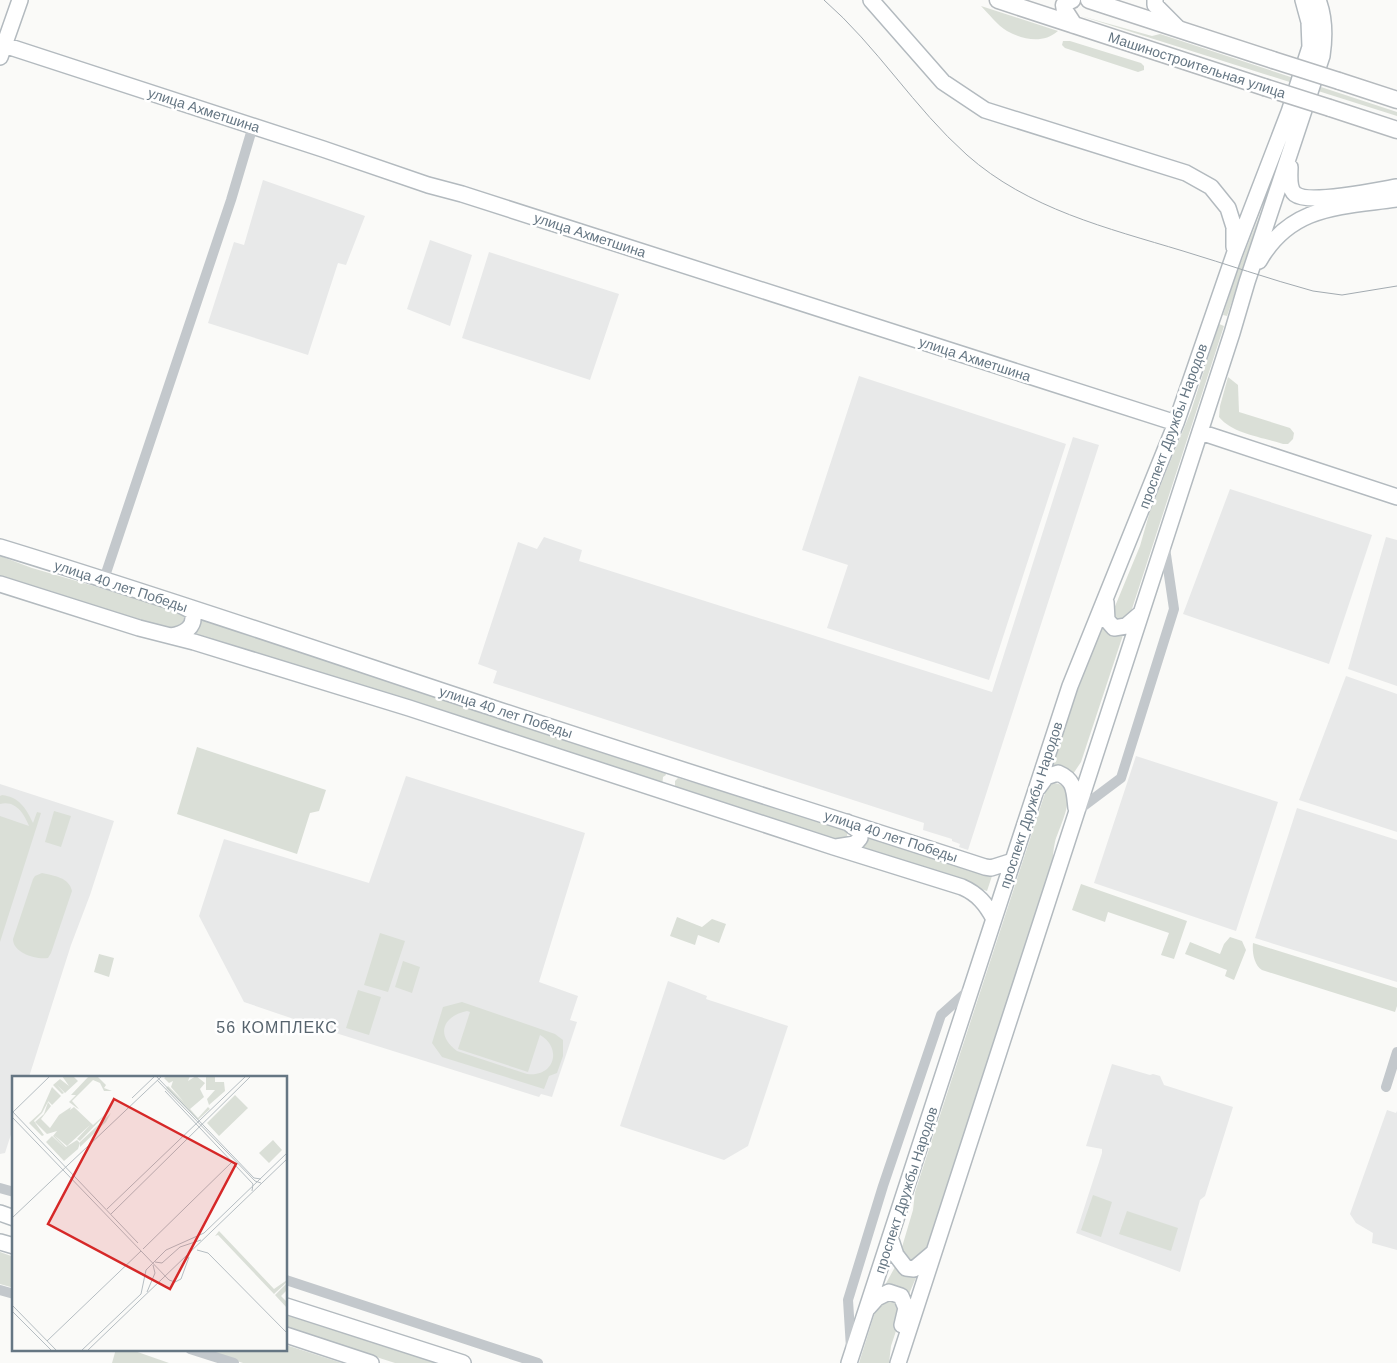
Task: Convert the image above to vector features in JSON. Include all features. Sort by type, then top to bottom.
[{"type":"main road","points":[[2,51],[20,0]]},
{"type":"main road","points":[[871,0],[943,82],[984,110],[1186,173],[1211,187],[1228,208],[1234,227],[1234,255]]},
{"type":"main road","name":"Машиностроительная улица","points":[[998,0],[1397,130]]},
{"type":"main road","points":[[1072,0],[1064,5],[1065,11],[1074,25]]},
{"type":"main road","name":"Машиностроительная улица","points":[[1089,0],[1397,100]]},
{"type":"main road","points":[[1155,0],[1155,5],[1179,29]]},
{"type":"main road","name":"проспект Дружбы Народов","points":[[850,1360],[1070,686],[1106,601],[1176,423],[1234,255],[1289,112],[1310,47],[1310,22],[1303,0]]},
{"type":"main road","points":[[1247,282],[1322,56],[1324,13],[1318,0]]},
{"type":"main road","name":"улица Ахметшина","points":[[2,51],[253,126],[428,185],[462,194],[1176,423]]},
{"type":"main road","points":[[1290,154],[1290,186],[1296,194],[1306,198],[1325,198],[1397,187]]},
{"type":"main road","points":[[1247,282],[1263,254],[1285,228],[1304,216],[1329,208],[1397,199]]},
{"type":"main road","name":"проспект Дружбы Народов","points":[[897,1363],[1247,282]]},
{"type":"main road","points":[[1210,325],[1218,319],[1223,319],[1227,322],[1232,333]]},
{"type":"main road","points":[[1200,432],[1397,497]]},
{"type":"main road","name":"улица 40 лет Победы","points":[[0,547],[104,579],[486,706],[991,868],[1013,861]]},
{"type":"main road","name":"улица 40 лет Победы","points":[[0,584],[130,626],[170,636],[409,708],[971,891],[986,905],[994,920]]},
{"type":"main road","points":[[1106,601],[1107,620],[1114,628],[1126,626],[1141,613]]},
{"type":"main road","points":[[170,636],[183,633],[193,624],[192,612],[179,605]]},
{"type":"main road","points":[[676,796],[669,789],[668,781],[673,775],[688,771]]},
{"type":"main road","points":[[1035,792],[1046,777],[1058,773],[1067,776],[1073,786],[1076,812]]},
{"type":"main road","points":[[834,847],[855,844],[860,838],[859,831],[845,820]]},
{"type":"main road","points":[[0,1213],[12,1217]]},
{"type":"main road","points":[[890,1237],[896,1255],[906,1268],[914,1268],[934,1252]]},
{"type":"main road","points":[[867,1309],[877,1298],[889,1292],[900,1296],[906,1308],[897,1345],[897,1363]]},
{"type":"main road","points":[[288,1307],[463,1363]]},
{"type":"main road","points":[[288,1336],[371,1363]]},
{"type":"street","points":[[104,579],[231,200],[253,126]]},
{"type":"street","points":[[1076,812],[1120,778],[1123,770],[1174,609],[1164,543]]},
{"type":"street","points":[[850,1360],[848,1300],[883,1186],[941,1015],[970,989]]},
{"type":"street","points":[[1386,1086],[1397,1052]]},
{"type":"street","points":[[288,1281],[538,1363]]},
{"type":"street","points":[[193,1350],[234,1363]]},
{"type":"shaded area","points":[[981,6],[1058,31],[1046,38],[1040,39],[1020,37],[1003,29]]},
{"type":"shaded area","points":[[1081,16],[1152,36],[1160,34],[1397,112],[1397,116]]},
{"type":"shaded area","points":[[1063,41],[1070,41],[1141,63],[1144,66],[1144,70],[1138,72],[1065,48],[1062,45]]},
{"type":"shaded area","points":[[263,180],[365,216],[346,265],[338,263],[308,355],[208,323],[234,242],[244,245]]},
{"type":"shaded area","points":[[1264,204],[1227,316],[1223,315],[1236,274]]},
{"type":"shaded area","points":[[430,240],[472,255],[450,326],[407,309]]},
{"type":"shaded area","points":[[489,252],[619,294],[590,380],[462,338]]},
{"type":"shaded area","points":[[1219,324],[1224,326],[1131,612],[1128,618],[1117,622],[1111,616],[1140,546],[1150,511],[1191,411]]},
{"type":"shaded area","points":[[859,376],[1066,444],[989,680],[827,628],[848,565],[802,550]]},
{"type":"shaded area","points":[[1228,377],[1238,385],[1239,412],[1290,428],[1294,433],[1293,439],[1288,444],[1240,431],[1225,423],[1219,417]]},
{"type":"shaded area","points":[[1073,437],[1099,445],[968,850],[959,847],[960,844],[952,841],[952,839],[923,830],[924,823],[493,683],[497,671],[478,664],[518,542],[537,549],[544,537],[582,550],[579,561],[992,692]]},
{"type":"shaded area","points":[[1230,489],[1372,535],[1329,664],[1183,614]]},
{"type":"shaded area","points":[[1386,537],[1397,540],[1397,686],[1348,669]]},
{"type":"shaded area","points":[[0,556],[32,568],[179,611],[184,614],[184,620],[181,626],[174,630],[25,584],[0,580]]},
{"type":"shaded area","points":[[198,617],[665,772],[666,775],[663,777],[662,786],[192,633]]},
{"type":"shaded area","points":[[1102,628],[1113,635],[1123,635],[1081,762],[1071,777],[1048,770],[1074,693]]},
{"type":"shaded area","points":[[1346,676],[1397,694],[1397,832],[1299,800]]},
{"type":"shaded area","points":[[197,747],[326,790],[319,811],[310,813],[297,854],[177,814]]},
{"type":"shaded area","points":[[1136,756],[1278,802],[1236,931],[1094,883]]},
{"type":"shaded area","points":[[406,776],[585,833],[539,982],[578,996],[570,1020],[577,1022],[552,1097],[541,1094],[539,1097],[244,1002],[199,916],[224,839],[369,883]]},
{"type":"shaded area","points":[[678,778],[719,790],[731,791],[848,829],[847,836],[841,841],[774,819],[755,817],[675,788],[675,781]]},
{"type":"shaded area","points":[[1053,783],[1062,785],[1067,791],[1068,798],[1067,807],[1055,842],[1052,866],[924,1256],[911,1262],[902,1254],[902,1247],[913,1210],[915,1192],[1047,787]]},
{"type":"shaded area","points":[[0,784],[114,821],[90,895],[71,945],[29,1076],[12,1076],[12,1131],[5,1153],[0,1154]]},
{"type":"shaded area","points":[[0,796],[13,798],[21,804],[33,823],[37,812],[41,813],[0,942],[0,816],[29,826],[18,809],[10,804],[0,804]]},
{"type":"shaded area","points":[[1297,808],[1397,840],[1397,982],[1255,938]]},
{"type":"shaded area","points":[[54,811],[71,816],[61,847],[45,842]]},
{"type":"shaded area","points":[[863,832],[992,876],[987,891],[877,856],[859,846]]},
{"type":"shaded area","points":[[42,873],[64,880],[72,891],[48,958],[32,957],[21,952],[14,944],[13,939],[33,879]]},
{"type":"shaded area","points":[[1081,884],[1187,921],[1174,959],[1161,955],[1169,933],[1108,912],[1105,922],[1072,910]]},
{"type":"shaded area","points":[[677,917],[702,927],[712,919],[726,924],[719,943],[698,935],[695,945],[670,936]]},
{"type":"shaded area","points":[[380,933],[405,941],[388,992],[364,985]]},
{"type":"shaded area","points":[[1230,937],[1242,941],[1246,950],[1234,980],[1225,976],[1227,970],[1185,954],[1190,942],[1220,954],[1224,944]]},
{"type":"shaded area","points":[[1253,943],[1397,988],[1395,1012],[1262,970],[1254,958]]},
{"type":"shaded area","points":[[99,954],[114,958],[109,977],[94,972]]},
{"type":"shaded area","points":[[403,961],[420,967],[412,993],[395,987]]},
{"type":"shaded area","points":[[668,981],[707,996],[706,999],[788,1026],[748,1146],[724,1160],[620,1126]]},
{"type":"shaded area","points":[[358,990],[381,997],[369,1035],[346,1028]]},
{"type":"shaded area","points":[[462,1002],[555,1034],[563,1040],[563,1056],[557,1073],[549,1076],[544,1089],[442,1057],[432,1043],[443,1007]],"holes":[[[470,1012],[458,1049],[528,1072],[540,1035],[547,1041],[553,1054],[549,1067],[536,1074],[527,1074],[457,1051],[446,1039],[445,1027],[452,1017],[459,1013]]]},
{"type":"shaded area","points":[[1112,1064],[1160,1076],[1164,1085],[1233,1107],[1205,1196],[1200,1200],[1180,1272],[1076,1233],[1102,1153],[1102,1149],[1086,1146]]},
{"type":"shaded area","points":[[1387,1110],[1396,1113],[1397,1111],[1397,1250],[1372,1243],[1373,1233],[1356,1223],[1350,1214]]},
{"type":"shaded area","points":[[1093,1195],[1112,1202],[1101,1237],[1081,1230]]},
{"type":"shaded area","points":[[1127,1211],[1178,1228],[1171,1251],[1119,1234]]},
{"type":"shaded area","points":[[0,1252],[12,1256],[12,1287],[0,1284]]},
{"type":"shaded area","points":[[895,1267],[898,1270],[918,1273],[909,1294],[898,1286],[884,1287]]},
{"type":"shaded area","points":[[885,1299],[895,1300],[901,1316],[891,1346],[889,1363],[859,1363],[876,1309]]},
{"type":"shaded area","points":[[288,1313],[442,1363],[395,1363],[288,1329]]},
{"type":"shaded area","points":[[288,1346],[342,1363],[243,1363],[203,1350],[288,1350]]},
{"type":"shaded area","points":[[116,1350],[132,1350],[169,1363],[112,1363]]},
{"type":"tram line","points":[[824,0],[861,37],[930,117],[967,155],[991,174],[1016,190],[1042,203],[1097,225],[1313,291],[1342,295],[1397,286]]},
{"type":"district","name":"56 КОМПЛЕКС","points":[[277,1027]]}]
